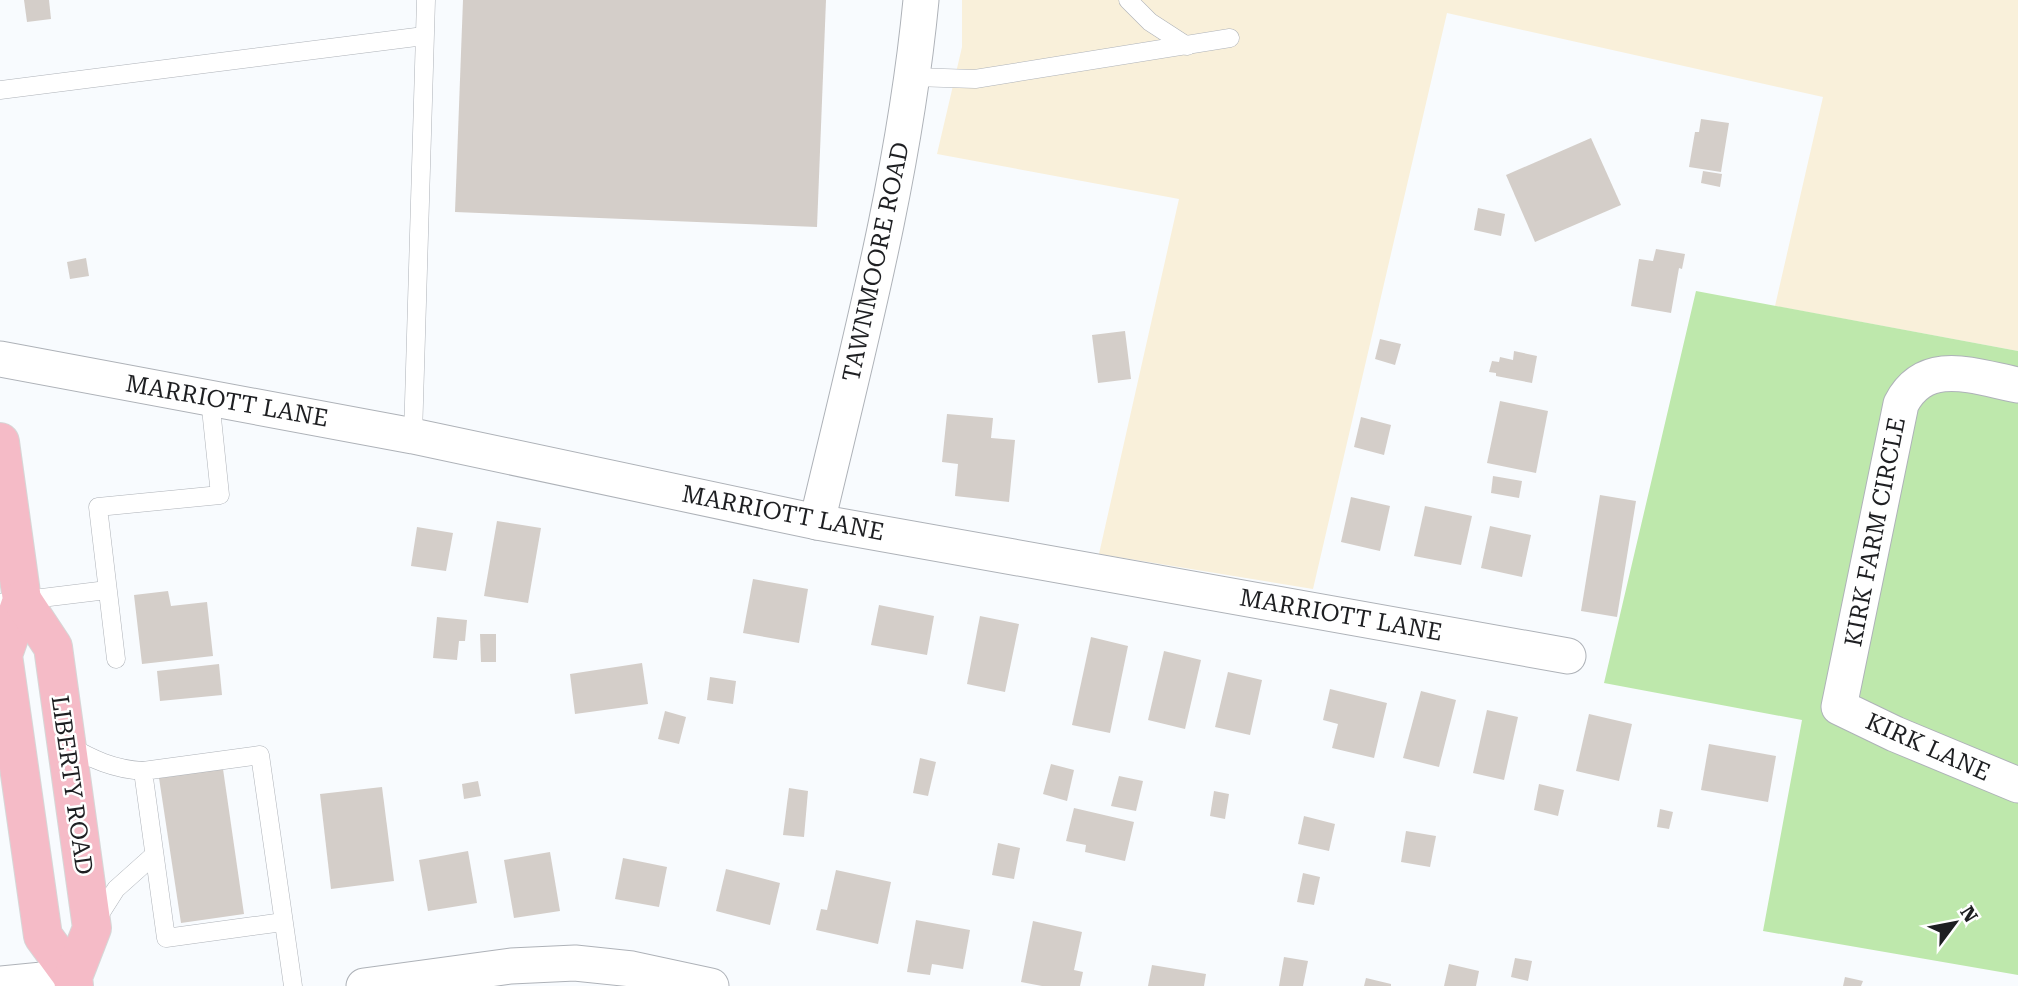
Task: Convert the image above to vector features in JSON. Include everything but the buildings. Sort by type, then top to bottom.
[{"type":"main road","name":"LIBERTY ROAD","points":[[0,445],[11,601],[3,655],[6,726],[43,936],[74,981]]},
{"type":"main road","name":"LIBERTY ROAD","points":[[11,601],[53,647],[92,928],[74,981]]},
{"type":"street","name":"TAWNMOORE ROAD","points":[[817,522],[892,192],[913,77],[921,0]]},
{"type":"street","name":"MARRIOTT LANE","points":[[0,359],[413,436],[817,522],[1568,656]]},
{"type":"street","name":"KIRK FARM CIRCLE","points":[[1839,707],[1901,404],[1908,390],[1935,374],[1951,373],[2018,385]]},
{"type":"street","name":"KIRK LANE","points":[[1839,707],[1895,734],[2018,785]]},
{"type":"street","points":[[364,986],[511,966],[575,963],[632,970],[711,986]]},
{"type":"street","points":[[0,984],[74,981]]},
{"type":"lane","points":[[413,436],[426,0]]},
{"type":"lane","points":[[1128,0],[1150,22],[1187,46]]},
{"type":"lane","points":[[0,90],[424,36]]},
{"type":"lane","points":[[913,77],[975,79],[1230,38]]},
{"type":"lane","points":[[116,659],[98,507],[220,495],[211,399]]},
{"type":"lane","points":[[11,601],[107,590]]},
{"type":"lane","points":[[66,745],[118,769],[143,771],[260,755],[293,986]]},
{"type":"lane","points":[[143,771],[166,938],[284,922]]},
{"type":"lane","points":[[92,928],[116,889],[154,855]]},
{"type":"shaded area","points":[[962,0],[2018,0],[2018,351],[1775,306],[1823,97],[1447,13],[1313,589],[1099,554],[1179,199],[937,154],[962,47]]},
{"type":"green space","points":[[1696,291],[2018,351],[2018,975],[1763,931],[1802,720],[1604,683]]}]
